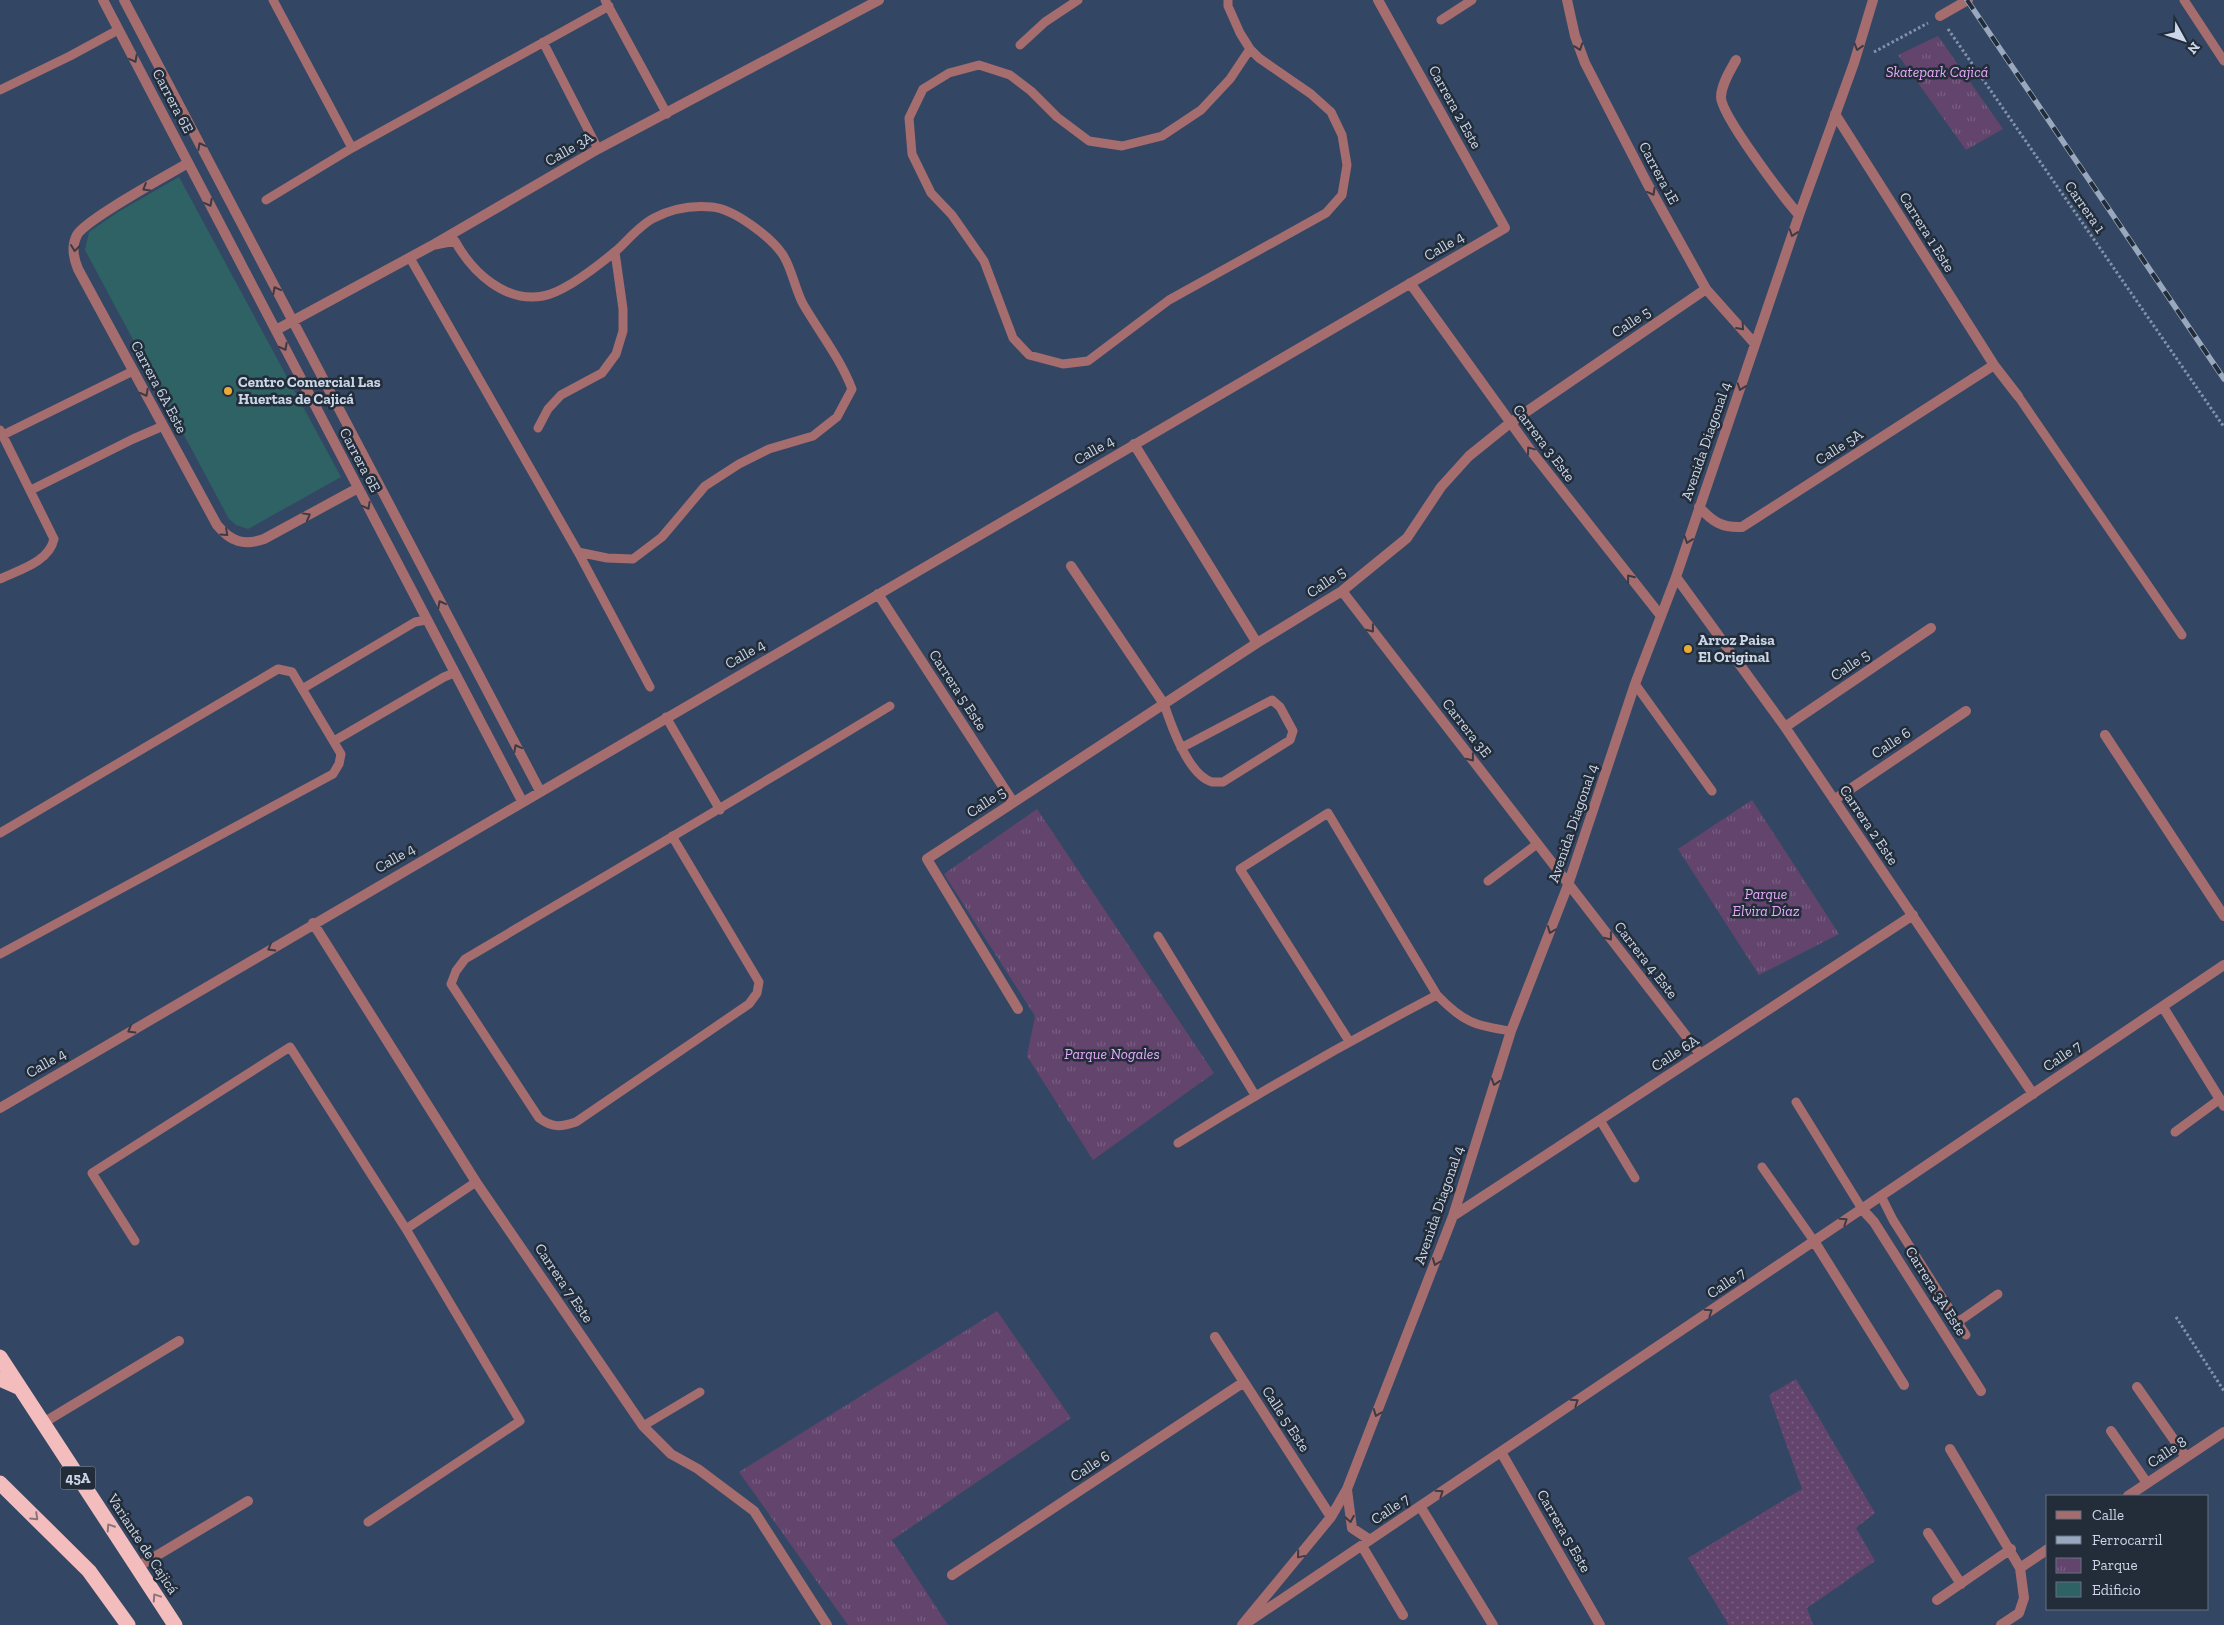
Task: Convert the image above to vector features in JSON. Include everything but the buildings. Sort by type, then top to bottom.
[{"type":"highway","name":"Variante de Cajicá","points":[[0,1357],[175,1625]]},
{"type":"highway","points":[[0,1378],[20,1388]]},
{"type":"highway","points":[[0,1483],[90,1571],[128,1625]]},
{"type":"street","name":"Carrera 6E","points":[[103,0],[522,802]]},
{"type":"street","name":"Carrera 6E","points":[[124,0],[540,791]]},
{"type":"street","name":"Calle 3A","points":[[276,330],[410,258],[598,149],[880,0]]},
{"type":"street","name":"Carrera 2 Este","points":[[1378,0],[1505,228]]},
{"type":"street","name":"Carrera 1E","points":[[1567,0],[1575,36],[1584,63],[1706,289],[1756,344]]},
{"type":"street","name":"Avenida Diagonal 4","points":[[1243,1625],[1331,1517],[1347,1488],[1453,1216],[1511,1031],[1568,885],[1635,684],[1676,576],[1799,215],[1854,63],[1873,0]]},
{"type":"street","points":[[1940,16],[1968,0]]},
{"type":"street","points":[[1736,60],[1720,96],[1722,104],[1738,131],[1784,198],[1799,215]]},
{"type":"street","name":"Carrera 1 Este","points":[[1835,114],[1994,365],[2018,396]]},
{"type":"street","name":"Carrera 6A Este","points":[[188,163],[104,213],[78,233],[73,246],[74,259],[78,269],[217,526],[226,536],[237,542],[252,544],[358,488]]},
{"type":"street","name":"Calle 4","points":[[0,1108],[313,923],[1505,228]]},
{"type":"street","name":"Carrera 3 Este","points":[[1410,283],[1510,423],[1661,616]]},
{"type":"street","name":"Calle 5","points":[[1018,1008],[927,859],[1257,643],[1342,590],[1407,538],[1441,487],[1469,456],[1510,423],[1706,289]]},
{"type":"street","name":"Calle 5A","points":[[1700,507],[1707,516],[1727,528],[1742,528],[1994,365]]},
{"type":"street","points":[[1134,444],[1257,643]]},
{"type":"street","points":[[1071,566],[1164,704]]},
{"type":"street","name":"Carrera 2 Este","points":[[1676,576],[1785,727],[2033,1094]]},
{"type":"street","name":"Carrera 3E","points":[[1342,590],[1568,885]]},
{"type":"street","name":"Carrera 5 Este","points":[[878,594],[1013,802]]},
{"type":"street","name":"Calle 5","points":[[1785,727],[1930,628]]},
{"type":"street","name":"Calle 6","points":[[1834,800],[1966,711]]},
{"type":"street","points":[[2105,735],[2224,916]]},
{"type":"street","name":"Carrera 4 Este","points":[[1568,885],[1700,1054]]},
{"type":"street","name":"Calle 6A","points":[[1453,1216],[1912,915]]},
{"type":"street","name":"Carrera 7 Este","points":[[313,923],[476,1182],[643,1426],[671,1454],[705,1475],[754,1511],[827,1625]]},
{"type":"street","name":"Calle 7","points":[[1243,1625],[2224,965]]},
{"type":"street","points":[[2163,1007],[2222,1103]]},
{"type":"street","name":"Carrera 3A Este","points":[[1862,1209],[1874,1222],[1981,1391]]},
{"type":"street","points":[[1814,1242],[1904,1385]]},
{"type":"street","name":"Calle 5 Este","points":[[1215,1337],[1331,1517]]},
{"type":"street","points":[[43,1423],[179,1341]]},
{"type":"street","name":"Calle 6","points":[[952,1575],[1244,1382]]},
{"type":"street","points":[[2137,1387],[2186,1457]]},
{"type":"street","points":[[2111,1432],[2147,1483]]},
{"type":"street","name":"Calle 8","points":[[2129,1495],[2224,1432]]},
{"type":"street","points":[[1950,1449],[2020,1568],[2024,1598],[2019,1613],[2001,1625]]},
{"type":"street","name":"Carrera 5 Este","points":[[1501,1452],[1600,1625]]},
{"type":"street","points":[[1347,1488],[1352,1528],[1366,1543],[1403,1615]]},
{"type":"street","points":[[136,1568],[248,1502]]},
{"type":"street","points":[[1420,1506],[1493,1625]]},
{"type":"street","points":[[1928,1533],[1961,1584]]},
{"type":"street","points":[[1937,1600],[2010,1549]]},
{"type":"street","points":[[2020,1568],[2046,1550]]},
{"type":"lane","points":[[273,0],[352,148]]},
{"type":"lane","points":[[1020,45],[1045,22],[1078,0]]},
{"type":"lane","points":[[1228,0],[1228,6],[1240,33],[1250,49],[1259,58],[1311,94],[1330,112],[1342,135],[1347,165],[1342,195],[1326,214],[1169,300],[1088,361],[1063,364],[1029,355],[1013,338],[984,261],[952,215],[931,193],[912,154],[909,118],[923,89],[949,74],[979,65],[1010,75],[1031,91],[1057,117],[1089,141],[1122,146],[1162,136],[1201,110],[1230,79],[1250,49]]},
{"type":"lane","points":[[1441,20],[1472,0]]},
{"type":"lane","points":[[2184,0],[2224,61]]},
{"type":"lane","points":[[266,200],[352,148],[543,42],[607,3],[667,114]]},
{"type":"lane","points":[[0,90],[118,30]]},
{"type":"lane","points":[[543,42],[598,149]]},
{"type":"lane","points":[[431,246],[455,241],[476,272],[495,286],[518,295],[543,296],[568,285],[615,252],[652,218],[682,207],[714,207],[746,220],[784,256],[803,304],[843,367],[852,390],[837,418],[813,436],[769,449],[739,464],[705,486],[662,537],[633,559],[607,558],[578,552]]},
{"type":"lane","points":[[538,428],[548,409],[561,394],[602,373],[616,354],[623,331],[623,316],[615,252]]},
{"type":"lane","points":[[410,258],[578,552],[650,687]]},
{"type":"lane","points":[[0,580],[45,557],[52,547],[54,539],[1,432],[133,371]]},
{"type":"lane","points":[[2018,396],[2182,635]]},
{"type":"lane","points":[[31,490],[163,426]]},
{"type":"lane","points":[[302,689],[415,622],[426,620]]},
{"type":"lane","points":[[0,832],[278,670],[292,672],[342,754],[333,774],[0,954]]},
{"type":"lane","points":[[334,741],[454,673]]},
{"type":"lane","points":[[1635,684],[1712,791]]},
{"type":"lane","points":[[1164,704],[1181,748],[1193,768],[1211,782],[1223,782],[1290,740],[1293,731],[1280,708],[1272,700],[1181,748]]},
{"type":"lane","points":[[672,836],[759,982],[757,993],[749,1004],[576,1122],[564,1126],[549,1126],[539,1118],[451,984],[456,971],[465,959],[672,836],[720,810],[890,706]]},
{"type":"lane","points":[[666,718],[720,810]]},
{"type":"lane","points":[[1350,1041],[1240,869],[1328,813],[1437,995],[1452,1011],[1480,1027],[1511,1031]]},
{"type":"lane","points":[[1488,881],[1537,844]]},
{"type":"lane","points":[[1158,936],[1255,1095]]},
{"type":"lane","points":[[1178,1143],[1255,1095],[1350,1041],[1437,995]]},
{"type":"lane","points":[[135,1241],[92,1173],[290,1047],[406,1229],[520,1421],[368,1522]]},
{"type":"lane","points":[[1796,1102],[1862,1209]]},
{"type":"lane","points":[[2175,1132],[2222,1103]]},
{"type":"lane","points":[[1600,1120],[1635,1178]]},
{"type":"lane","points":[[1762,1167],[1814,1242]]},
{"type":"lane","points":[[406,1229],[476,1182]]},
{"type":"lane","points":[[1881,1196],[1893,1220],[1966,1335]]},
{"type":"lane","points":[[1958,1322],[1998,1294]]},
{"type":"lane","points":[[643,1426],[700,1392]]},
{"type":"path","points":[[1854,63],[1940,16]]},
{"type":"path","name":"Carrera 1","points":[[1940,16],[2224,427]]},
{"type":"path","points":[[2176,1317],[2224,1391]]},
{"type":"green space","name":"Skatepark Cajicá","points":[[1938,36],[2003,129],[1966,150],[1898,55]]},
{"type":"green space","name":"Parque Elvira Díaz","points":[[1752,800],[1839,934],[1759,975],[1678,849]]},
{"type":"green space","name":"Parque Nogales","points":[[1037,809],[1214,1073],[1093,1160],[1027,1056],[1035,1016],[944,874]]},
{"type":"green space","points":[[997,1311],[1071,1418],[892,1540],[948,1625],[848,1625],[739,1472]]},
{"type":"green space","points":[[1796,1379],[1875,1513],[1856,1528],[1875,1561],[1807,1608],[1813,1625],[1729,1625],[1688,1558],[1802,1489],[1769,1395]]},
{"type":"railway","points":[[1967,0],[2224,379]]},
{"type":"place","name":"Centro Comercial Las Huertas de Cajicá","points":[[228,391]]},
{"type":"place","name":"Arroz Paisa El Original","points":[[1688,649]]}]
